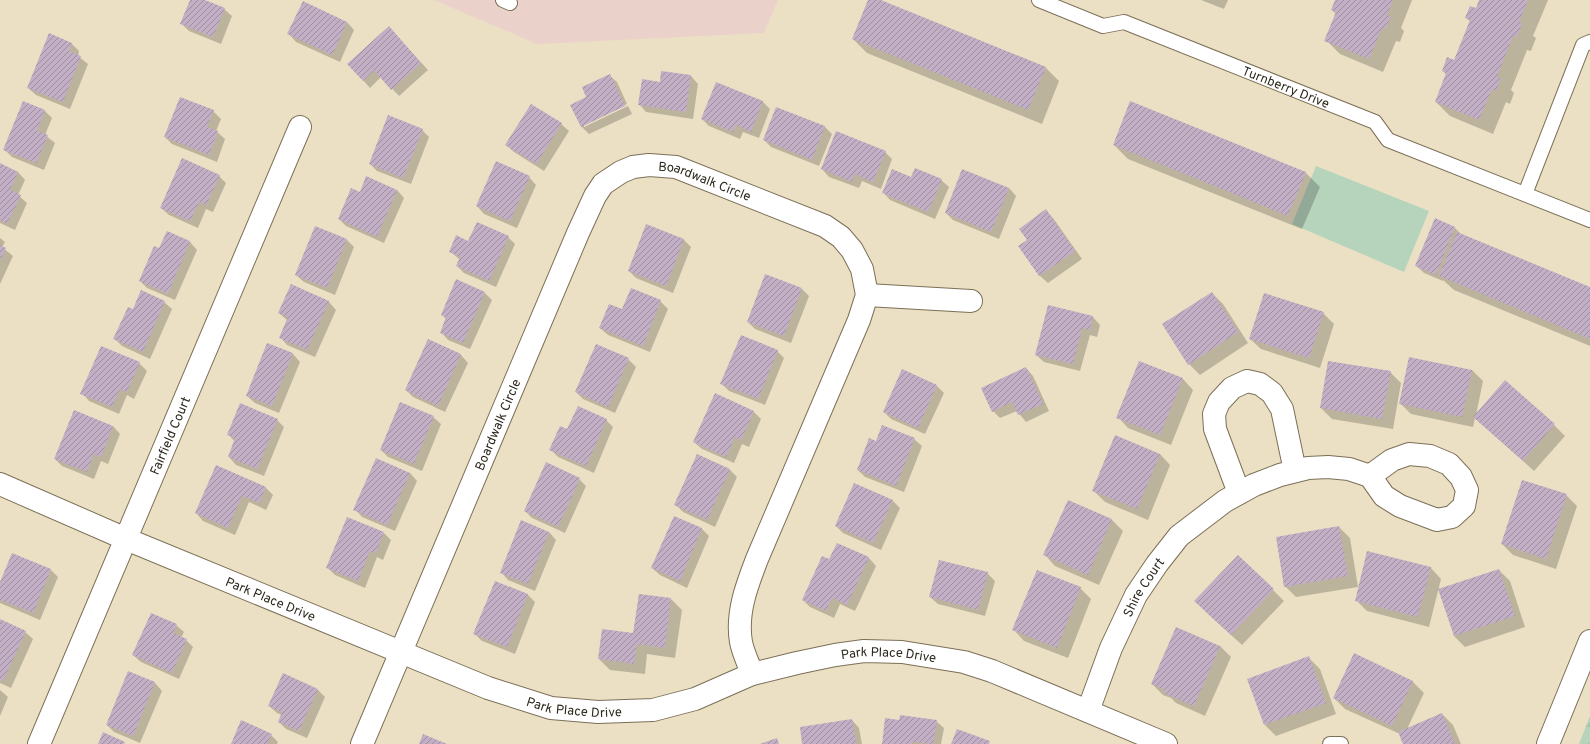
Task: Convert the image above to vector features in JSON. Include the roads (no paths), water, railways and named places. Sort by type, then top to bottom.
[{"type":"street","name":"Fairfield Court","points":[[39,744],[300,127]]},
{"type":"street","name":"Boardwalk Circle","points":[[362,744],[578,233],[595,196],[603,184],[621,172],[633,167],[649,165],[676,167],[825,226],[841,237],[852,250],[862,270],[867,295]]},
{"type":"street","points":[[752,674],[741,642],[740,619],[744,596],[756,559],[858,320],[867,295],[971,301]]},
{"type":"street","points":[[1239,493],[1215,429],[1214,414],[1219,402],[1232,388],[1248,381],[1260,384],[1272,393],[1282,409],[1295,471]]},
{"type":"street","name":"Shire Court","points":[[1088,711],[1111,648],[1136,595],[1157,564],[1179,536],[1219,505],[1254,485],[1280,475],[1328,466],[1349,469],[1370,476]]},
{"type":"street","name":"Park Place Drive","points":[[0,484],[126,539],[488,688],[551,708],[598,712],[653,710],[695,699],[752,674],[797,663],[864,651],[902,652],[964,662],[992,671],[1166,744]]},
{"type":"street","points":[[1548,744],[1590,641]]},
{"type":"lane","name":"Turnberry Drive","points":[[1039,0],[1103,26],[1124,22],[1375,122],[1388,140],[1590,220]]},
{"type":"lane","points":[[1525,194],[1583,45],[1590,42]]},
{"type":"lane","points":[[1330,744],[1341,744]]}]
